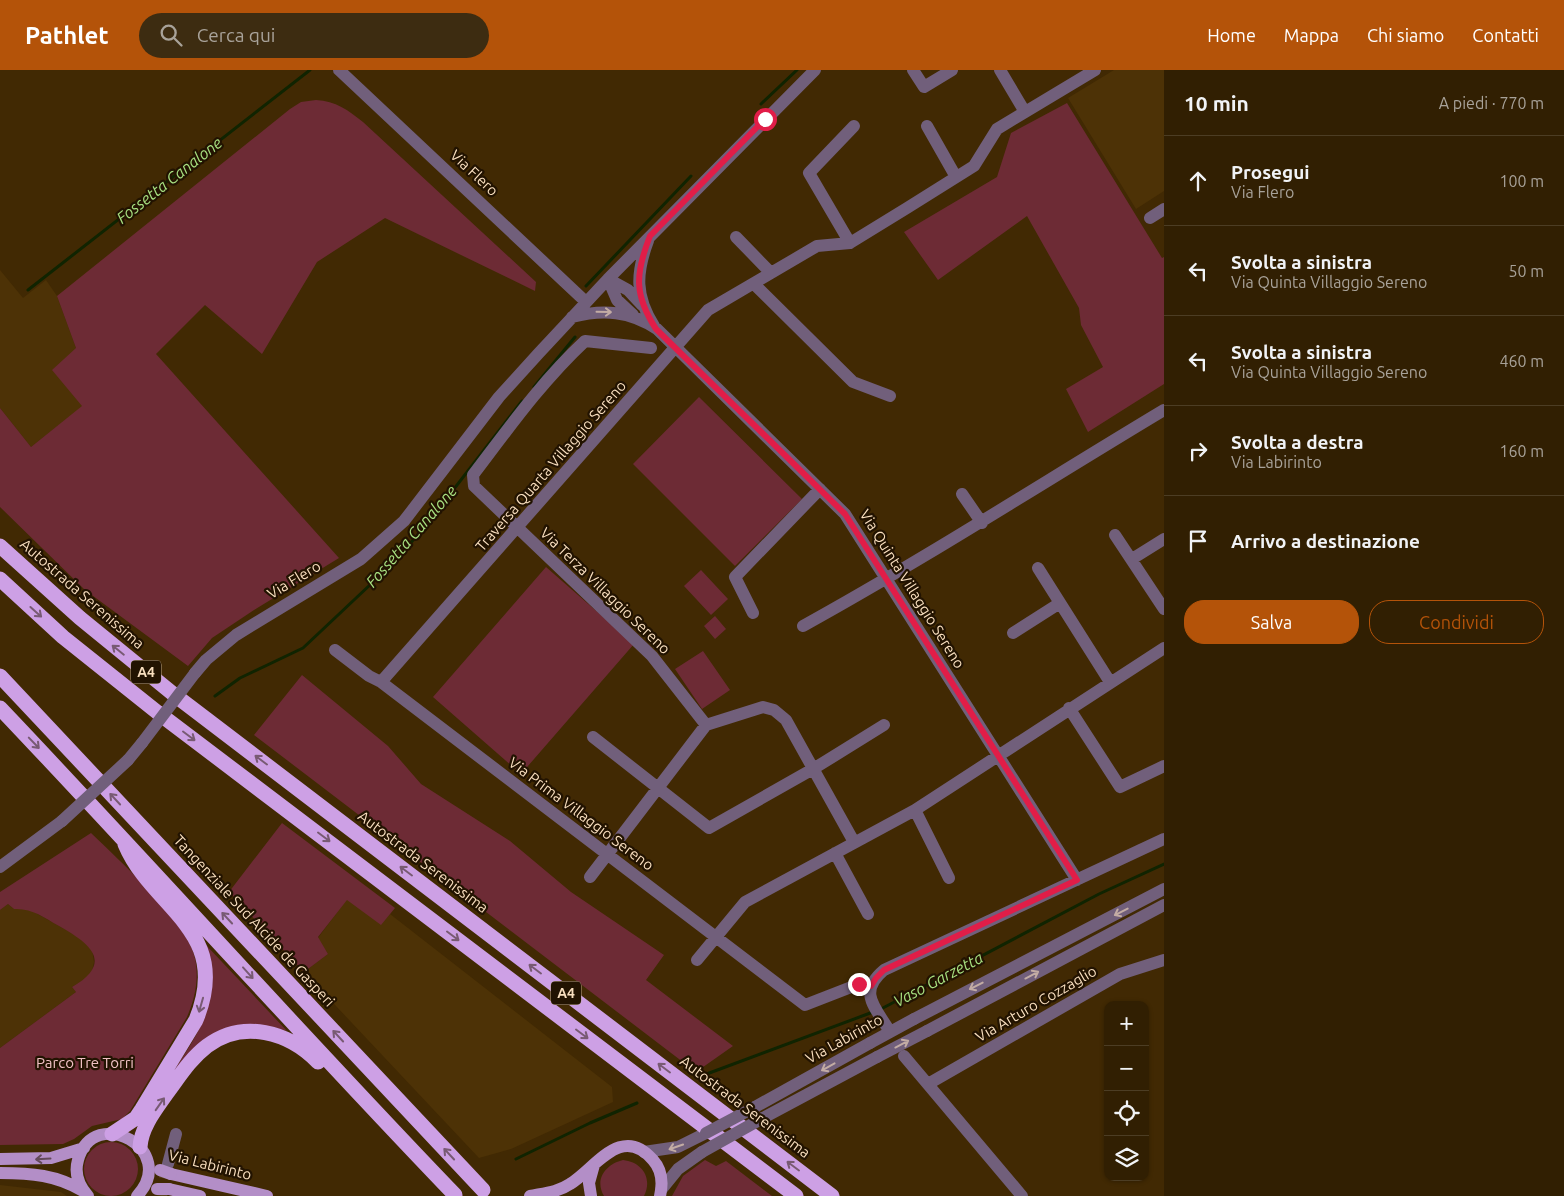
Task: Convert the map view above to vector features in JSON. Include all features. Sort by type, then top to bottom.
[{"type":"highway","name":"Autostrada Serenissima","points":[[0,546],[80,618],[172,693],[832,1196]]},
{"type":"highway","name":"A4","points":[[0,579],[63,636],[157,712],[796,1196]]},
{"type":"highway","name":"Tangenziale Sud Alcide de Gasperi","points":[[0,676],[483,1190]]},
{"type":"highway","points":[[0,708],[120,833],[377,1114],[455,1196]]},
{"type":"highway","points":[[112,1134],[136,1118],[188,1035],[201,1008],[205,975],[196,940],[185,921],[132,863],[120,833]]},
{"type":"highway","points":[[140,1147],[140,1137],[156,1108],[188,1064],[208,1045],[233,1034],[245,1032],[278,1035],[296,1044],[309,1053],[342,1087],[377,1114]]},
{"type":"main road","points":[[0,1159],[51,1158],[84,1148],[96,1138],[112,1134],[128,1137],[140,1147]]},
{"type":"main road","name":"Via Labirinto","points":[[138,1196],[146,1183],[148,1162],[140,1147]]},
{"type":"main road","name":"Via Labirinto","points":[[537,1195],[557,1190],[573,1182],[598,1159],[620,1147],[644,1152],[659,1168],[661,1193]]},
{"type":"main road","points":[[84,1148],[77,1165],[79,1183],[86,1194]]},
{"type":"main road","points":[[591,1196],[590,1174],[598,1159]]},
{"type":"main road","name":"Via Labirinto","points":[[148,1162],[166,1169],[267,1196]]},
{"type":"main road","points":[[0,1174],[28,1174],[62,1179],[86,1194]]},
{"type":"main road","name":"Via Labirinto","points":[[138,1196],[163,1189],[200,1196]]},
{"type":"street","name":"Via Flero","points":[[339,70],[586,302]]},
{"type":"street","name":"Via Flero","points":[[0,868],[62,821],[128,760],[206,660],[236,635],[361,559],[382,542],[422,499],[499,397],[572,317],[815,70]]},
{"type":"street","points":[[913,70],[924,87],[952,70]]},
{"type":"street","points":[[1000,70],[1025,112]]},
{"type":"street","name":"Traversa Quarta Villaggio Sereno","points":[[381,682],[518,529],[708,310],[817,246],[850,243],[974,166],[997,129],[1095,70]]},
{"type":"street","points":[[850,243],[810,173],[854,126]]},
{"type":"street","points":[[927,126],[956,177]]},
{"type":"street","points":[[1150,218],[1164,209]]},
{"type":"street","name":"Via Quinta Villaggio Sereno","points":[[639,312],[638,278],[641,260],[650,236]]},
{"type":"street","points":[[736,237],[771,273]]},
{"type":"street","name":"Via Quinta Villaggio Sereno","points":[[608,279],[628,290],[639,312],[677,347],[845,514],[1077,880]]},
{"type":"street","points":[[754,284],[853,382],[890,396]]},
{"type":"street","points":[[572,317],[590,312],[639,312]]},
{"type":"street","points":[[518,529],[474,486],[473,475],[562,362],[585,341],[651,348]]},
{"type":"street","points":[[803,626],[887,580],[1164,410]]},
{"type":"street","points":[[753,613],[735,577],[820,489]]},
{"type":"street","points":[[962,494],[982,523]]},
{"type":"street","name":"Via Terza Villaggio Sereno","points":[[518,529],[652,656],[706,724]]},
{"type":"street","points":[[1115,535],[1164,609]]},
{"type":"street","points":[[1132,559],[1164,539]]},
{"type":"street","points":[[1038,568],[1110,682]]},
{"type":"street","points":[[1013,633],[1060,603]]},
{"type":"street","points":[[697,960],[745,902],[915,810],[999,757],[1069,708],[1164,648]]},
{"type":"street","name":"Via Prima Villaggio Sereno","points":[[335,650],[368,676],[381,682],[805,1005],[859,984],[871,986]]},
{"type":"street","points":[[590,878],[706,724],[752,708],[763,707],[774,710],[786,720],[854,842]]},
{"type":"street","points":[[1069,708],[1120,787],[1164,766]]},
{"type":"street","points":[[593,737],[709,828],[813,769],[884,725]]},
{"type":"street","points":[[915,810],[949,878]]},
{"type":"street","points":[[884,1022],[873,1005],[870,994],[871,986],[884,970],[1164,839]]},
{"type":"street","points":[[835,854],[868,914]]},
{"type":"street","name":"Via Labirinto","points":[[644,1152],[678,1147],[706,1133],[914,1019],[1164,889]]},
{"type":"street","name":"Via Labirinto","points":[[661,1193],[678,1169],[702,1152],[1164,905]]},
{"type":"street","name":"Via Arturo Cozzaglio","points":[[928,1084],[1120,974],[1164,960]]},
{"type":"street","points":[[904,1056],[1022,1196]]},
{"type":"street","points":[[166,1169],[176,1134]]},
{"type":"shaded area","points":[[1114,70],[1164,70],[1164,191],[1136,209],[1068,98]]},
{"type":"shaded area","points":[[0,270],[23,298],[46,280],[57,296],[76,348],[83,406],[31,447],[0,408]]},
{"type":"shaded area","points":[[347,899],[381,924],[390,914],[612,1087],[613,1102],[511,1149],[479,1158],[304,972],[328,954],[318,938]]},
{"type":"shaded area","points":[[8,904],[14,909],[27,908],[84,940],[92,949],[94,962],[92,971],[87,978],[72,987],[76,992],[0,1048],[0,910]]},
{"type":"shaded area","points":[[0,1185],[61,1192],[67,1196],[0,1196]]},
{"type":"green space","points":[[316,100],[330,102],[341,107],[363,122],[536,282],[535,291],[385,218],[317,262],[262,354],[205,305],[156,354],[339,558],[212,638],[188,666],[85,590],[0,507],[0,408],[31,447],[82,406],[52,370],[76,348],[57,296],[290,109],[301,102]]},
{"type":"green space","points":[[1067,103],[1162,258],[1164,257],[1164,384],[1088,432],[1066,389],[1103,367],[1081,325],[1079,308],[1027,216],[938,280],[904,232],[997,177],[1011,133]]},
{"type":"green space","points":[[699,397],[802,499],[735,566],[633,464]]},
{"type":"green space","points":[[546,567],[634,644],[521,774],[433,697]]},
{"type":"green space","points":[[701,570],[728,599],[711,615],[684,586]]},
{"type":"green space","points":[[715,616],[726,629],[715,639],[704,626]]},
{"type":"green space","points":[[703,651],[730,690],[702,709],[675,669]]},
{"type":"green space","points":[[302,675],[388,746],[421,784],[510,841],[571,892],[664,955],[646,980],[733,1046],[696,1072],[254,735]]},
{"type":"green space","points":[[282,823],[395,908],[381,925],[347,900],[318,937],[328,954],[304,972],[229,892]]},
{"type":"green space","name":"Parco Tre Torri","points":[[91,833],[147,888],[185,935],[195,957],[197,975],[193,1001],[187,1017],[130,1111],[122,1119],[92,1126],[74,1139],[63,1144],[0,1145],[0,1048],[76,992],[72,987],[85,978],[95,961],[88,946],[80,939],[42,916],[26,910],[14,909],[8,904],[0,910],[0,892]]},
{"type":"green space","points":[[206,945],[287,1031],[273,1027],[242,1026],[158,1094],[192,1042],[202,1024],[208,1006],[212,987],[211,967]]},
{"type":"green space","points":[[106,1142],[116,1142],[126,1146],[134,1154],[138,1169],[134,1184],[126,1192],[116,1196],[106,1196],[96,1192],[88,1184],[84,1174],[84,1164],[88,1154],[96,1146]]},
{"type":"green space","points":[[623,1160],[636,1164],[644,1172],[647,1183],[644,1196],[604,1196],[600,1184],[603,1173],[611,1165]]},
{"type":"green space","points":[[705,1160],[716,1166],[726,1161],[772,1196],[672,1196],[683,1176]]},
{"type":"waterway","name":"Fossetta Canalone","points":[[28,290],[310,70]]},
{"type":"waterway","name":"Fossetta Canalone","points":[[761,104],[797,70]]},
{"type":"waterway","name":"Fossetta Canalone","points":[[586,286],[691,176]]},
{"type":"waterway","name":"Fossetta Canalone","points":[[534,387],[575,337]]},
{"type":"waterway","name":"Fossetta Canalone","points":[[215,696],[240,678],[303,648],[389,567],[423,529],[522,401]]},
{"type":"waterway","name":"Vaso Garzetta","points":[[881,1009],[1099,894],[1164,864]]},
{"type":"waterway","name":"Vaso Garzetta","points":[[704,1075],[873,1012]]},
{"type":"waterway","name":"Vaso Garzetta","points":[[516,1159],[590,1123],[637,1103]]},
{"type":"tunnel","points":[[161,1196],[168,1164]]},
{"type":"route","points":[[765,119],[722,165],[650,236],[641,260],[638,278],[643,307],[656,329],[677,347],[845,514],[1077,880],[884,970],[871,986],[859,984]]}]
